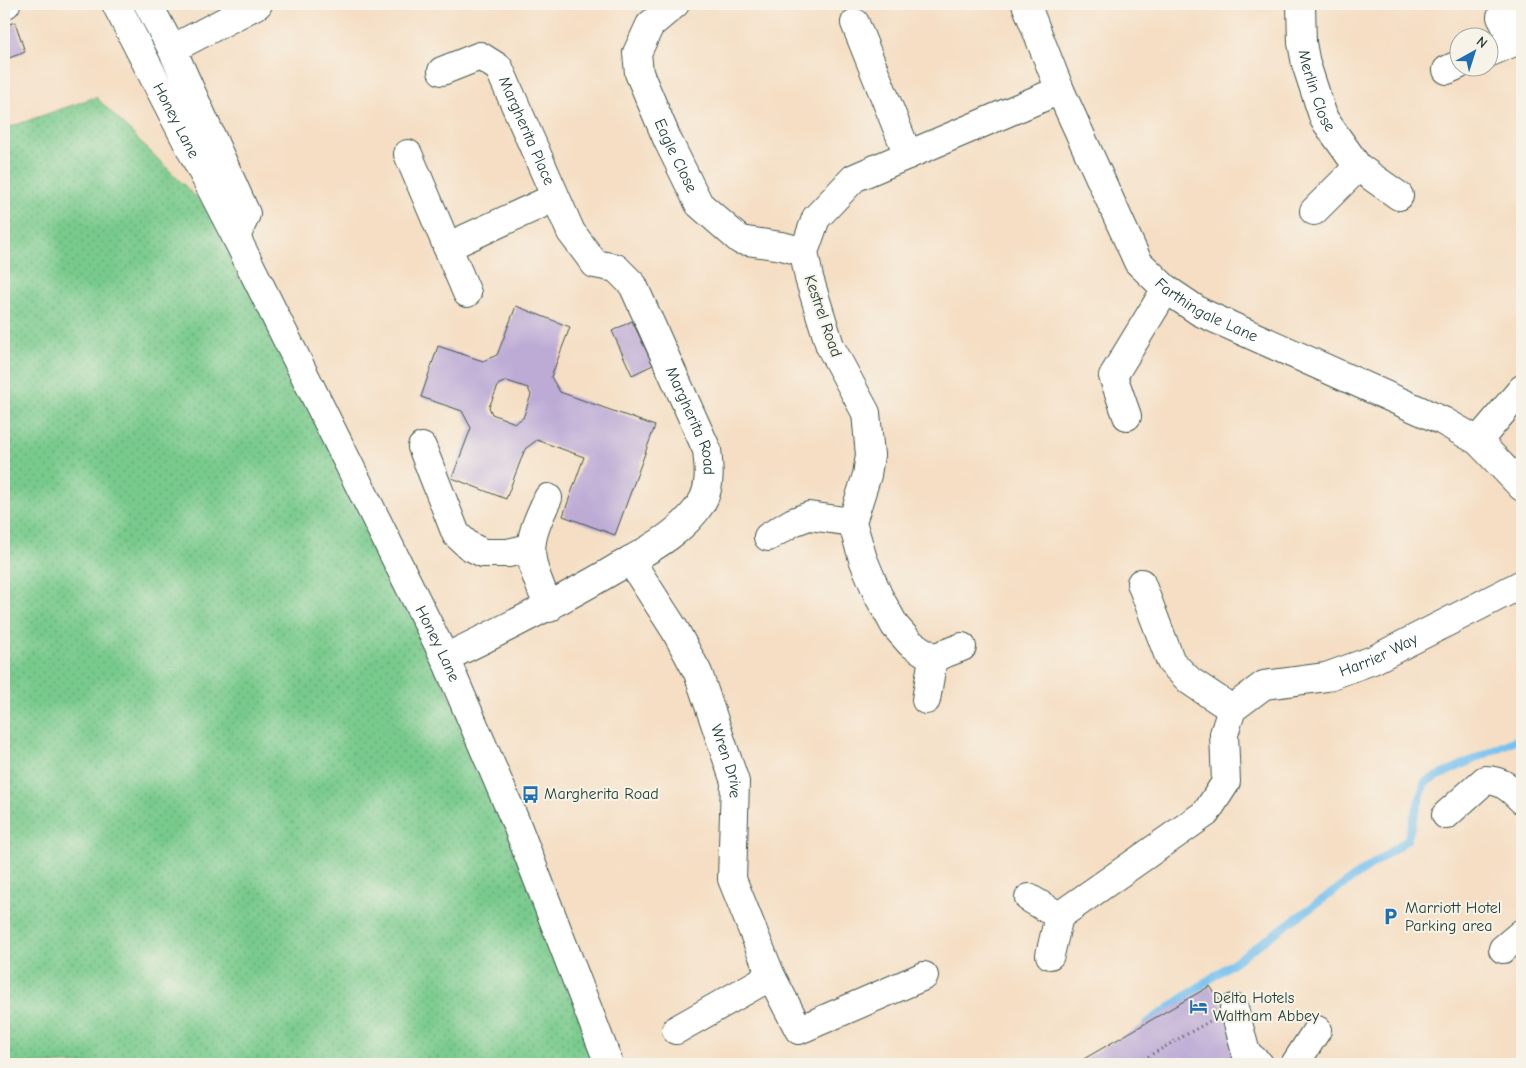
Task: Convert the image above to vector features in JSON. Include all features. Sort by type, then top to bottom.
[{"type":"street","name":"Honey Lane","points":[[116,4],[236,238],[446,658],[516,823],[610,1064]]},
{"type":"street","name":"Honey Lane","points":[[148,4],[172,49],[246,214],[236,238]]},
{"type":"street","points":[[172,49],[258,4]]},
{"type":"street","name":"Eagle Close","points":[[675,4],[650,25],[637,53],[639,73],[668,141],[699,204],[740,240],[782,246],[804,252]]},
{"type":"street","name":"Farthingale Lane","points":[[1026,4],[1060,90],[1138,262],[1166,289],[1200,312],[1443,421],[1478,441],[1522,486]]},
{"type":"street","name":"Merlin Close","points":[[1301,4],[1302,42],[1312,88],[1324,119],[1358,167],[1399,196]]},
{"type":"street","points":[[1498,49],[1514,42],[1501,17],[1522,4]]},
{"type":"street","points":[[855,23],[908,155]]},
{"type":"street","name":"Margherita Place","points":[[442,71],[480,56],[499,68],[554,198]]},
{"type":"street","name":"Kestrel Road","points":[[852,522],[867,476],[870,455],[866,413],[830,346],[809,278],[804,252],[816,218],[854,178],[1060,90]]},
{"type":"street","points":[[408,154],[467,293]]},
{"type":"street","points":[[1314,212],[1358,167]]},
{"type":"street","points":[[447,247],[554,198]]},
{"type":"street","name":"Margherita Road","points":[[446,658],[548,608],[663,541],[688,519],[702,501],[710,476],[707,450],[633,285],[616,268],[595,264],[571,232],[554,198]]},
{"type":"street","points":[[1127,416],[1113,376],[1166,289]]},
{"type":"street","points":[[1478,441],[1522,389]]},
{"type":"street","points":[[422,447],[456,534],[469,546],[483,553],[508,553],[530,548]]},
{"type":"street","points":[[548,498],[534,528],[530,548],[533,566],[548,608]]},
{"type":"street","points":[[768,537],[793,522],[810,516],[852,522],[870,577],[896,626],[910,643],[933,658]]},
{"type":"street","name":"Wren Drive","points":[[630,560],[675,630],[701,682],[734,782],[732,879],[771,976],[799,1030],[924,976]]},
{"type":"street","points":[[1050,955],[1059,916],[1206,814],[1226,782],[1224,734],[1232,709],[1190,681],[1171,662],[1141,583]]},
{"type":"street","name":"Harrier Way","points":[[1232,709],[1264,685],[1326,677],[1373,660],[1522,584]]},
{"type":"street","points":[[933,658],[962,647]]},
{"type":"street","points":[[926,700],[933,658]]},
{"type":"street","points":[[1446,815],[1485,780],[1495,780],[1509,787],[1522,800]]},
{"type":"street","points":[[1030,898],[1059,916]]},
{"type":"street","points":[[676,1030],[771,976]]},
{"type":"street","points":[[1234,1008],[1246,1053],[1258,1064]]},
{"type":"street","points":[[1294,1064],[1317,1030]]},
{"type":"path","points":[[1135,1064],[1234,1008]]},
{"type":"green space","points":[[96,97],[236,237],[621,1064],[4,1064],[4,129]]},
{"type":"building","points":[[15,22],[25,52],[4,60],[4,26]]},
{"type":"building","points":[[516,306],[570,327],[551,377],[560,392],[655,426],[615,535],[563,516],[584,457],[537,440],[525,449],[506,499],[452,478],[471,428],[462,411],[421,397],[438,346],[483,361],[497,355]],"holes":[[[507,381],[528,388],[531,395],[523,418],[515,423],[492,414],[489,407],[499,384]]]},
{"type":"building","points":[[632,321],[653,365],[632,375],[612,331]]},
{"type":"building","name":"Delta Hotels Waltham Abbey","points":[[1210,986],[1263,1064],[1075,1064]]},
{"type":"waterway","points":[[1146,1024],[1407,840],[1425,782],[1522,737]]},
{"type":"place","name":"Margherita Road","points":[[530,794]]},
{"type":"place","name":"Marriott Hotel Parking area","points":[[1391,917]]},
{"type":"place","name":"Delta Hotels Waltham Abbey","points":[[1199,1007]]}]
